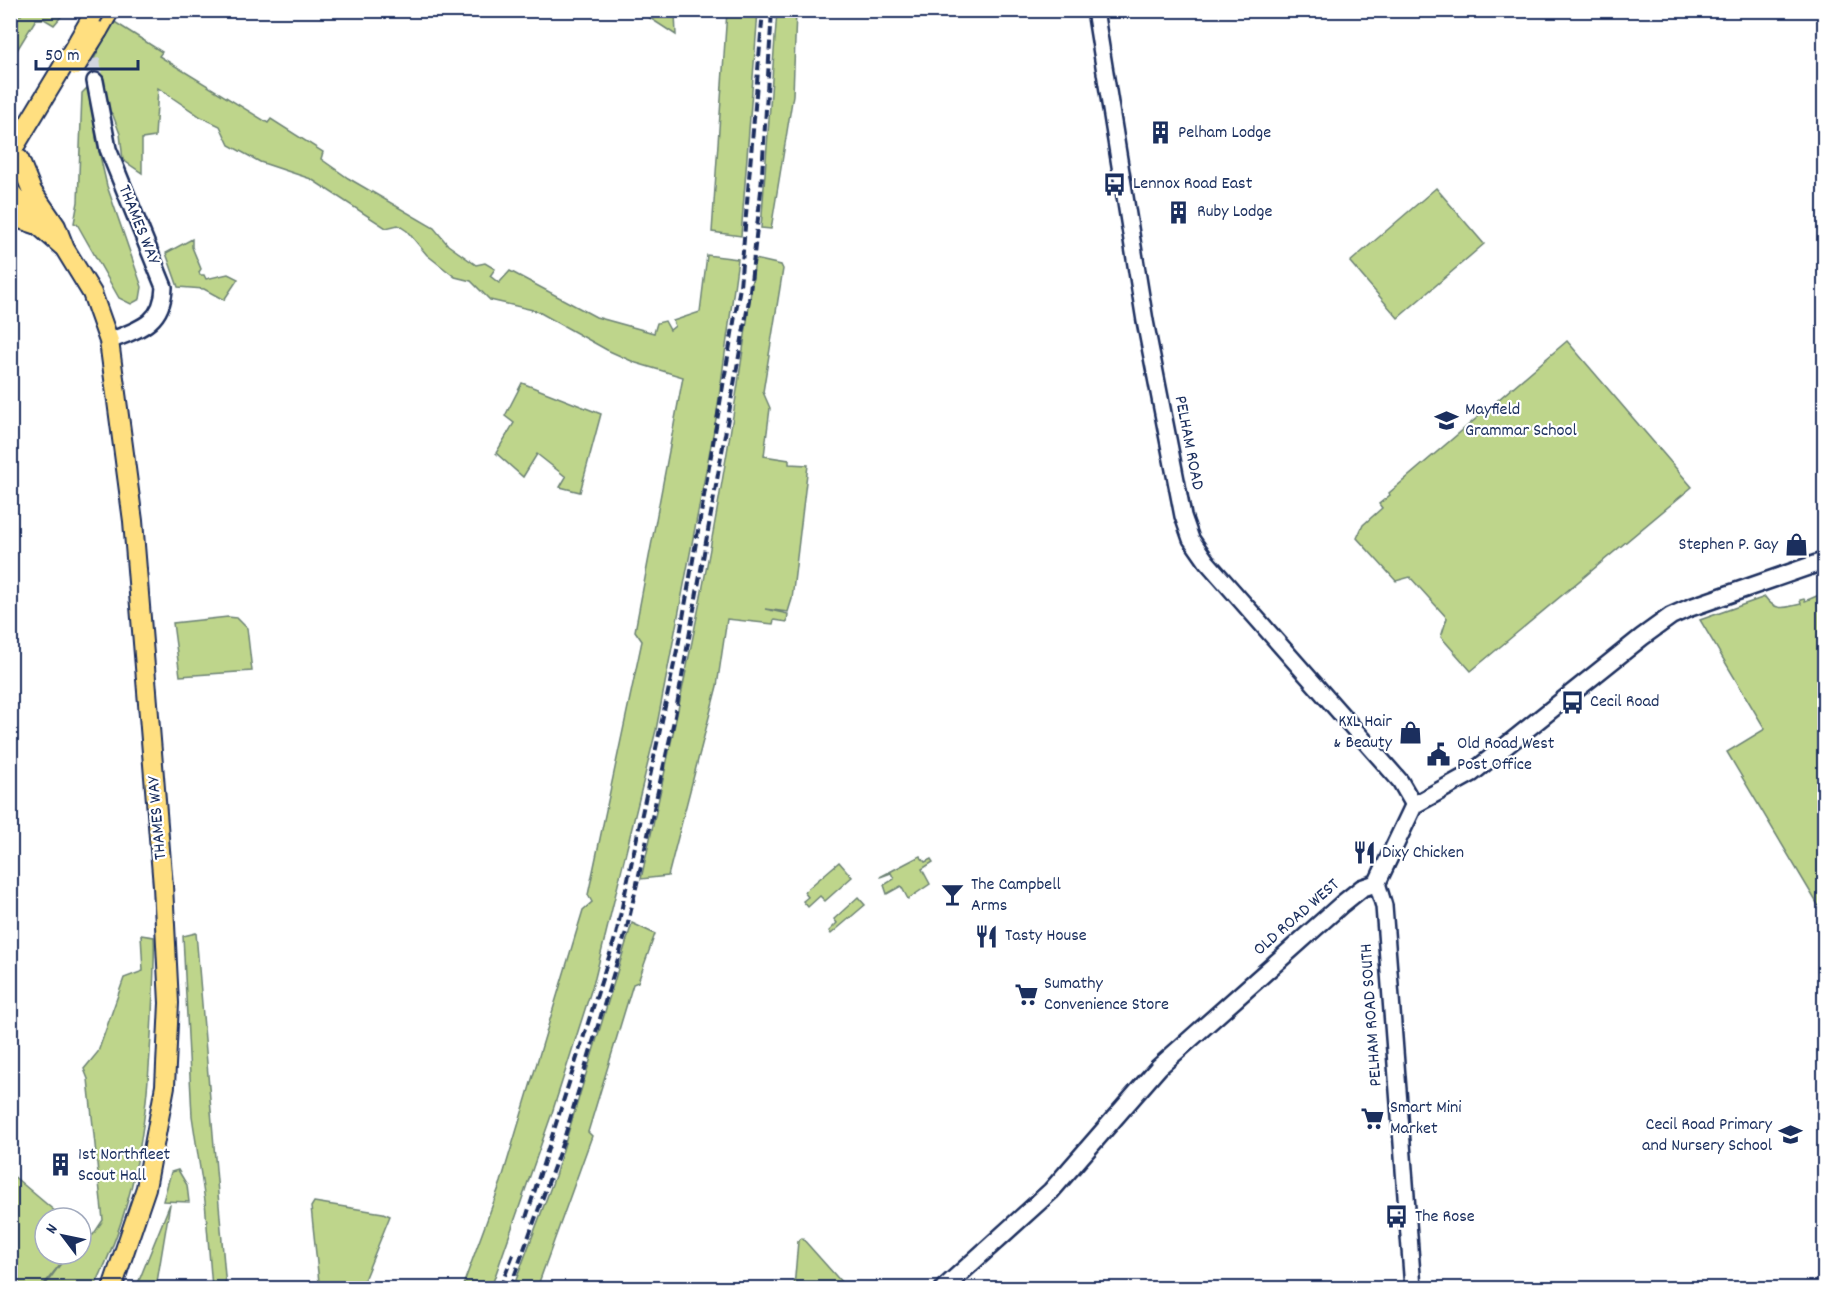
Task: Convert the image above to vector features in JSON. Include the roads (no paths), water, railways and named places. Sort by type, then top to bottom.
[{"type":"main road","points":[[13,163],[53,94],[77,43],[96,10]]},
{"type":"main road","points":[[53,94],[76,66],[110,10]]},
{"type":"main road","name":"THAMES WAY","points":[[13,163],[24,174],[56,226],[66,249],[93,293],[109,341],[133,521],[167,934],[168,1054],[154,1150],[138,1217],[112,1288]]},
{"type":"main road","name":"THAMES WAY","points":[[10,191],[38,225],[66,249]]},
{"type":"main road","points":[[10,216],[38,225]]},
{"type":"main road","points":[[1377,883],[1414,805],[1472,773],[1671,616],[1824,561]]},
{"type":"main road","name":"OLD ROAD WEST","points":[[945,1288],[1051,1191],[1164,1062],[1342,904],[1362,888],[1377,883]]},
{"type":"street","name":"PELHAM ROAD","points":[[1095,10],[1148,337],[1187,531],[1215,571],[1400,781],[1414,805]]},
{"type":"street","name":"THAMES WAY","points":[[95,81],[108,149],[164,287],[163,304],[154,319],[133,332],[109,341]]},
{"type":"street","name":"PELHAM ROAD SOUTH","points":[[1377,883],[1384,906],[1413,1288]]},
{"type":"tunnel","points":[[90,36],[95,81]]},
{"type":"railway","points":[[526,1218],[616,935],[679,641],[740,287],[763,10]]},
{"type":"railway","points":[[510,1288],[564,1139],[626,932],[675,716],[749,300],[761,191],[772,10]]},
{"type":"railway","points":[[500,1288],[514,1252]]},
{"type":"place","name":"Pelham Lodge","points":[[1160,133]]},
{"type":"place","name":"Lennox Road East","points":[[1115,184]]},
{"type":"place","name":"Ruby Lodge","points":[[1179,212]]},
{"type":"place","name":"Mayfield Grammar School","points":[[1447,420]]},
{"type":"place","name":"Stephen P. Gay","points":[[1796,545]]},
{"type":"place","name":"Cecil Road","points":[[1572,702]]},
{"type":"place","name":"KXL Hair & Beauty","points":[[1410,732]]},
{"type":"place","name":"Old Road West Post Office","points":[[1439,754]]},
{"type":"place","name":"Dixy Chicken","points":[[1364,853]]},
{"type":"place","name":"The Campbell Arms","points":[[953,895]]},
{"type":"place","name":"Tasty House","points":[[987,936]]},
{"type":"place","name":"Sumathy Convenience Store","points":[[1026,994]]},
{"type":"place","name":"Smart Mini Market","points":[[1372,1118]]},
{"type":"place","name":"Cecil Road Primary and Nursery School","points":[[1790,1135]]},
{"type":"place","name":"1st Northfleet Scout Hall","points":[[60,1165]]},
{"type":"place","name":"The Rose","points":[[1397,1217]]}]
